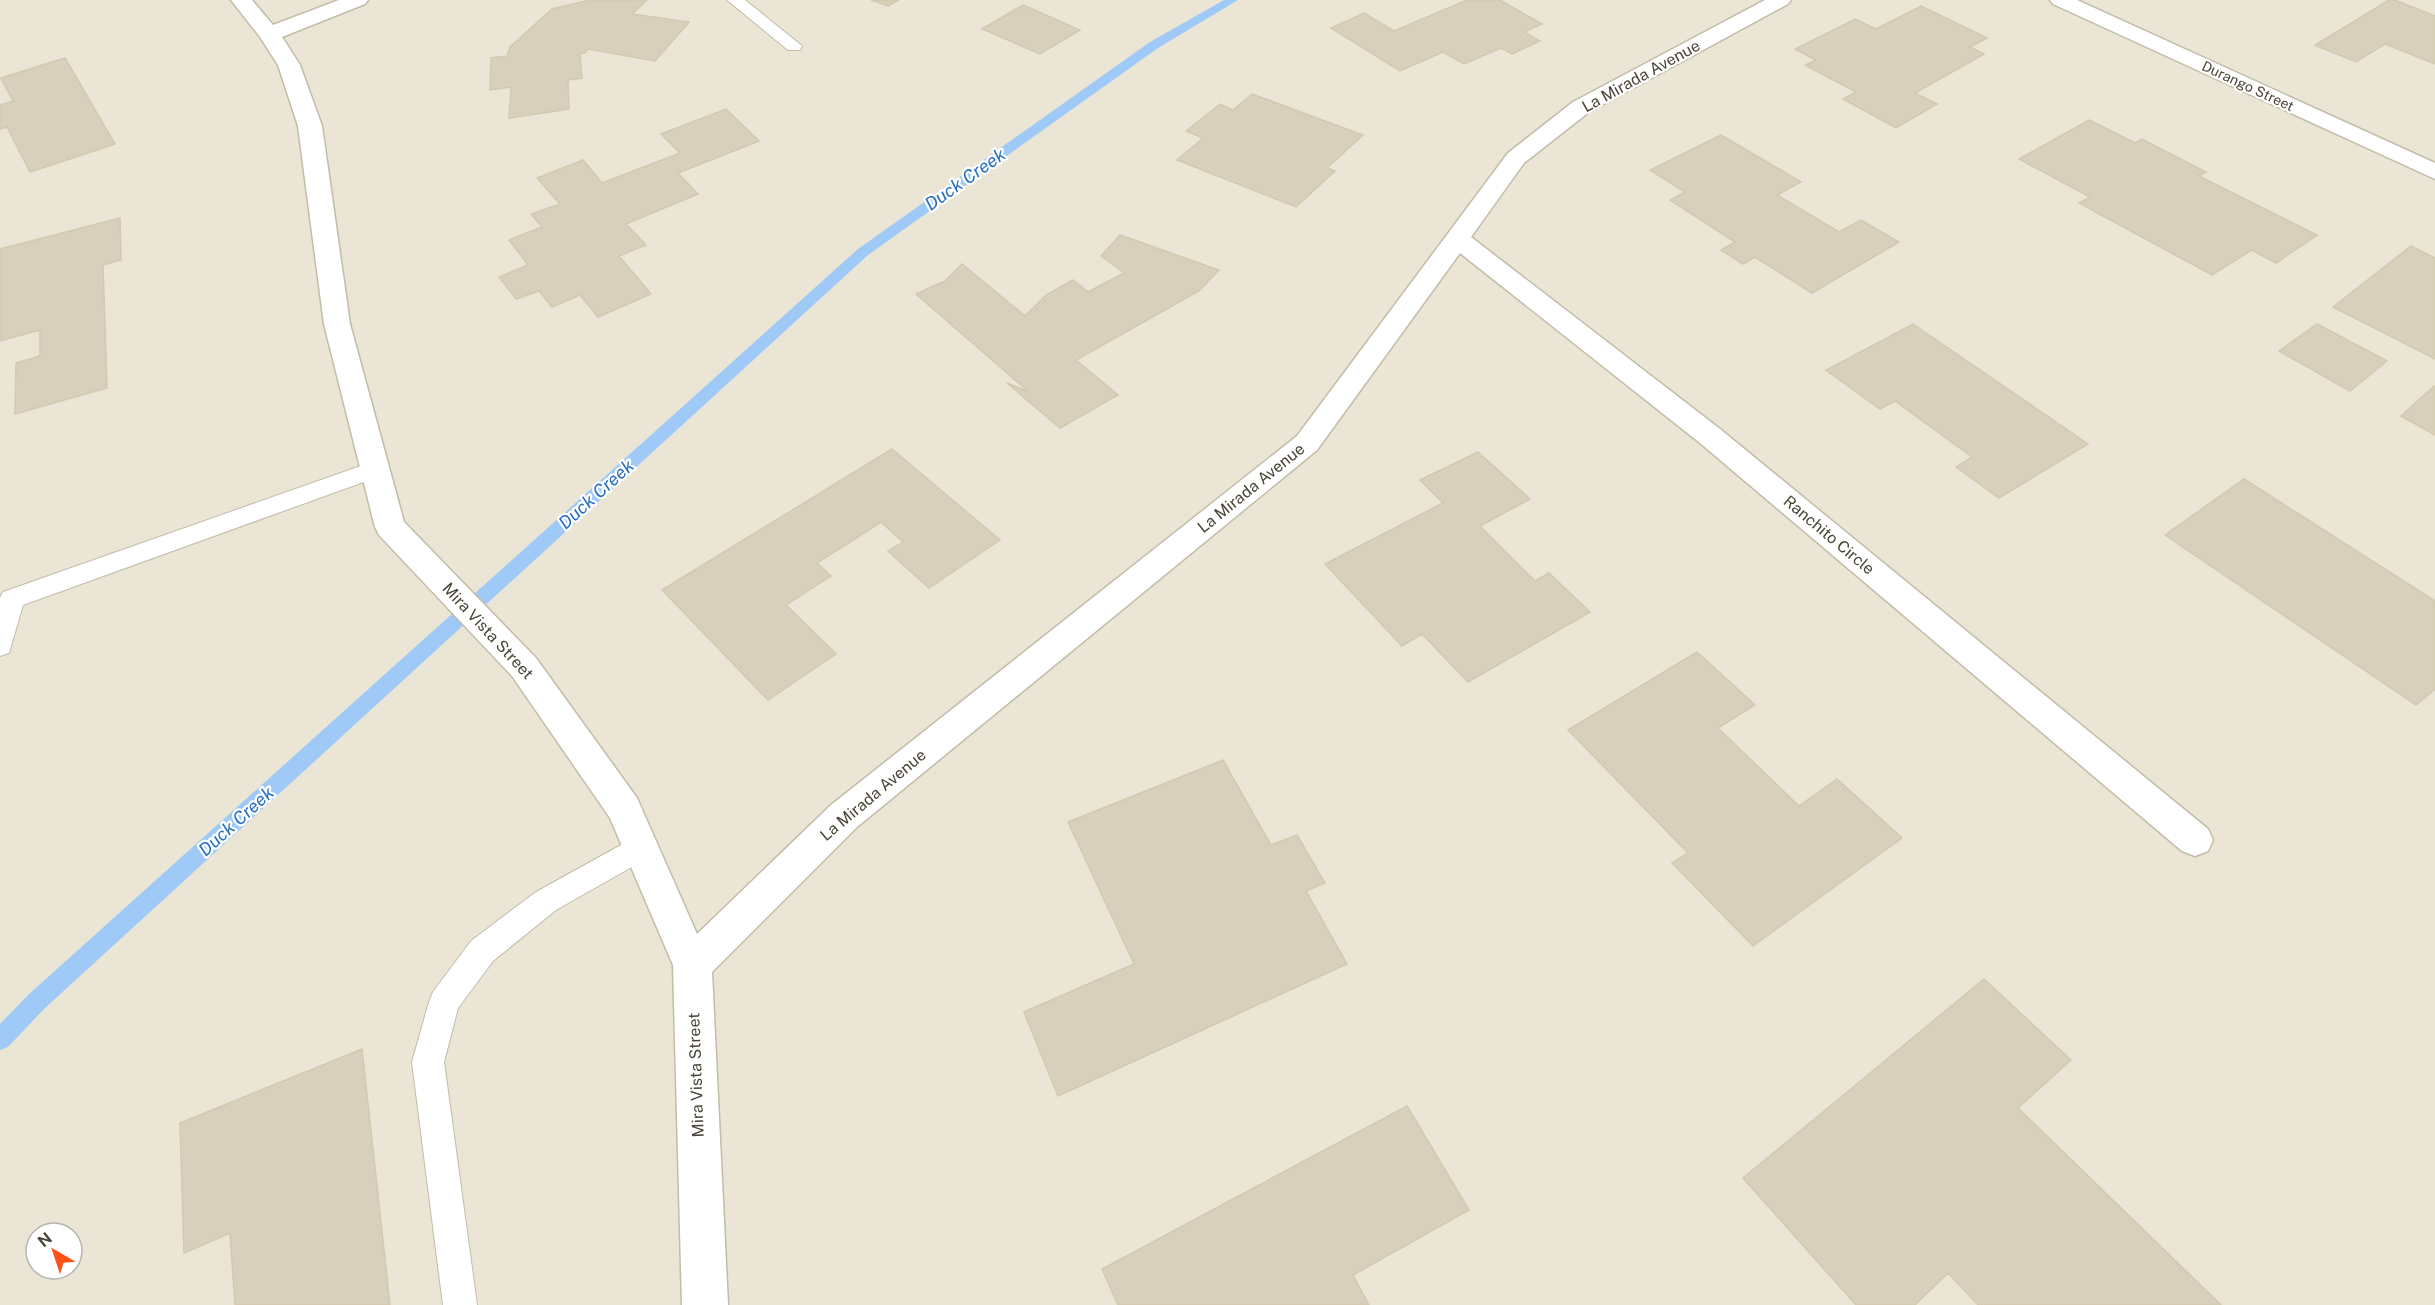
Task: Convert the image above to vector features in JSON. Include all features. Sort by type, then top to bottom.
[{"type":"street","name":"Mira Vista Street","points":[[241,0],[269,34],[289,65],[310,126],[337,324],[390,527],[524,667],[624,809],[692,965],[705,1305]]},
{"type":"street","points":[[269,34],[358,0]]},
{"type":"street","name":"La Mirada Avenue","points":[[692,965],[844,816],[1307,443],[1516,158],[1581,107],[1781,0]]},
{"type":"street","name":"Durango Street","points":[[2060,0],[2435,172]]},
{"type":"street","name":"Ranchito Circle","points":[[1457,238],[1710,436],[2195,840]]},
{"type":"lane","points":[[735,0],[794,46]]},
{"type":"lane","points":[[0,646],[12,599],[375,469]]},
{"type":"lane","points":[[460,1305],[428,1062],[444,1002],[482,951],[546,901],[641,848]]},
{"type":"shaded area","points":[[0,0],[2435,0],[2435,1305],[0,1305]]},
{"type":"building","points":[[590,0],[647,0],[632,14],[689,22],[655,61],[588,49],[585,53],[580,53],[582,78],[568,80],[569,109],[509,118],[511,87],[490,90],[491,58],[507,56],[510,47],[552,9]]},
{"type":"building","points":[[871,0],[899,0],[888,6]]},
{"type":"building","points":[[1467,0],[1500,0],[1542,24],[1524,32],[1540,41],[1512,54],[1501,48],[1464,64],[1443,52],[1400,71],[1331,28],[1364,13],[1394,31]]},
{"type":"building","points":[[2389,0],[2395,0],[2435,16],[2435,64],[2385,44],[2356,62],[2315,45]]},
{"type":"building","points":[[1023,5],[1080,30],[1040,54],[982,29]]},
{"type":"building","points":[[1921,6],[1987,38],[1970,47],[1984,54],[1915,93],[1937,104],[1896,128],[1843,99],[1856,92],[1805,65],[1816,60],[1795,49],[1855,19],[1876,29]]},
{"type":"building","points":[[65,58],[115,144],[30,172],[7,127],[0,129],[0,105],[13,101],[1,78]]},
{"type":"building","points":[[1252,94],[1363,135],[1327,168],[1335,171],[1296,207],[1177,160],[1203,138],[1186,131],[1220,104],[1233,110]]},
{"type":"building","points":[[726,109],[759,141],[678,173],[698,194],[626,224],[646,245],[619,256],[651,294],[598,317],[580,295],[552,307],[539,291],[516,299],[499,277],[528,265],[509,240],[542,227],[531,214],[560,204],[537,178],[583,160],[602,183],[680,153],[661,134]]},
{"type":"building","points":[[2089,120],[2135,143],[2142,139],[2206,172],[2199,176],[2317,235],[2276,263],[2252,250],[2212,275],[2079,203],[2090,197],[2019,159]]},
{"type":"building","points":[[1721,135],[1801,182],[1777,195],[1839,232],[1861,220],[1899,242],[1812,293],[1755,257],[1743,264],[1721,250],[1735,242],[1670,200],[1685,192],[1650,170]]},
{"type":"building","points":[[120,218],[121,260],[103,265],[107,388],[15,414],[16,363],[40,356],[40,330],[0,341],[0,249]]},
{"type":"building","points":[[1120,235],[1219,270],[1199,291],[1076,360],[1118,395],[1060,428],[1007,383],[1029,392],[916,294],[945,281],[962,264],[1025,316],[1046,295],[1073,280],[1088,292],[1124,273],[1101,256]]},
{"type":"building","points":[[2411,246],[2435,258],[2435,359],[2333,307]]},
{"type":"building","points":[[1913,324],[2088,444],[1999,498],[1956,467],[1972,457],[1895,401],[1880,409],[1826,370]]},
{"type":"building","points":[[2317,324],[2387,361],[2350,391],[2279,351]]},
{"type":"building","points":[[2435,387],[2435,435],[2401,416]]},
{"type":"building","points":[[892,449],[1000,540],[929,588],[888,551],[903,542],[881,522],[817,563],[831,576],[786,605],[836,654],[768,700],[662,590]]},
{"type":"building","points":[[1478,452],[1530,499],[1480,526],[1535,581],[1549,573],[1590,612],[1468,682],[1422,634],[1402,646],[1325,564],[1443,503],[1420,480]]},
{"type":"building","points":[[2244,479],[2435,601],[2435,689],[2416,705],[2165,535]]},
{"type":"building","points":[[1697,652],[1755,705],[1718,728],[1799,806],[1837,779],[1902,838],[1753,946],[1672,863],[1688,853],[1568,730]]},
{"type":"building","points":[[1223,760],[1271,845],[1297,835],[1325,883],[1306,891],[1347,964],[1058,1096],[1024,1012],[1134,964],[1068,822]]},
{"type":"building","points":[[1984,979],[2071,1060],[2018,1108],[2221,1305],[1978,1305],[1948,1273],[1915,1305],[1856,1305],[1743,1178]]},
{"type":"building","points":[[362,1049],[390,1305],[235,1305],[230,1233],[184,1253],[180,1123]]},
{"type":"building","points":[[1407,1106],[1469,1210],[1353,1275],[1369,1305],[1118,1305],[1102,1269]]},
{"type":"waterway","name":"Duck Creek","points":[[0,1039],[36,1002],[863,252],[1154,45],[1232,0]]}]
